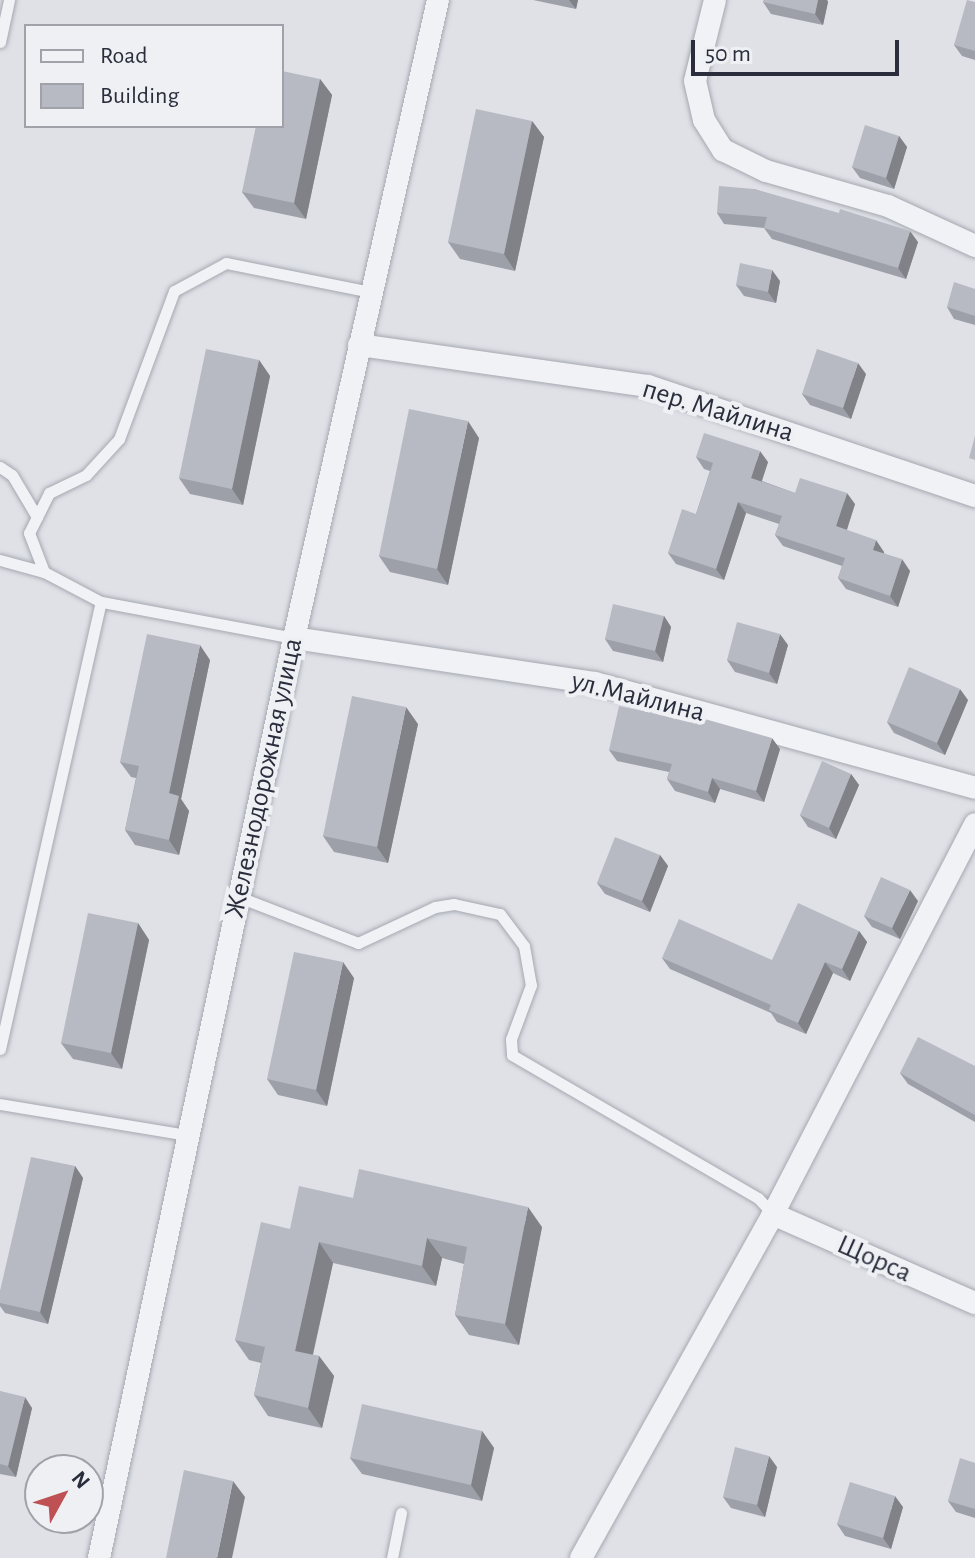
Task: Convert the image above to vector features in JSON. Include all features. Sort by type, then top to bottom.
[{"type":"street","name":"Железнодорожная улица","points":[[99,1558],[294,638],[438,0]]},
{"type":"street","points":[[715,0],[695,81],[704,120],[723,150],[766,171],[888,206],[975,246]]},
{"type":"street","name":"пер. Майлина","points":[[359,345],[648,386],[975,496]]},
{"type":"street","name":"ул.Майлина","points":[[294,638],[595,683],[975,788]]},
{"type":"street","points":[[581,1558],[773,1214],[975,824]]},
{"type":"street","name":"Щорса","points":[[773,1214],[975,1303]]},
{"type":"lane","points":[[0,42],[9,0]]},
{"type":"lane","points":[[44,572],[29,533],[49,493],[86,475],[119,439],[174,291],[226,263],[371,292]]},
{"type":"lane","points":[[0,467],[12,475],[37,517]]},
{"type":"lane","points":[[0,560],[44,572],[101,602],[294,638]]},
{"type":"lane","points":[[0,1049],[101,602]]},
{"type":"lane","points":[[239,897],[358,943],[435,907],[454,904],[500,914],[524,946],[531,985],[511,1039],[512,1055],[758,1198],[773,1214]]},
{"type":"lane","points":[[0,1104],[188,1135]]},
{"type":"lane","points":[[392,1558],[401,1513]]},
{"type":"building","points":[[764,0],[818,0],[815,14]]},
{"type":"building","points":[[967,0],[975,2],[975,51],[954,45]]},
{"type":"building","points":[[284,71],[320,79],[294,203],[242,192],[256,128],[284,128]]},
{"type":"building","points":[[476,109],[532,121],[504,254],[448,242]]},
{"type":"building","points":[[865,125],[899,136],[886,178],[852,167]]},
{"type":"building","points":[[719,186],[754,189],[839,213],[840,209],[910,231],[898,268],[764,228],[767,217],[717,213]]},
{"type":"building","points":[[740,263],[772,270],[768,292],[736,285]]},
{"type":"building","points":[[954,282],[975,289],[975,316],[947,307]]},
{"type":"building","points":[[206,349],[259,360],[232,489],[179,478]]},
{"type":"building","points":[[817,349],[858,363],[843,408],[802,394]]},
{"type":"building","points":[[409,409],[468,421],[437,569],[379,556]]},
{"type":"building","points":[[704,433],[760,451],[751,478],[795,493],[800,478],[847,493],[836,526],[876,540],[873,550],[902,559],[890,596],[838,578],[845,558],[775,535],[782,516],[738,502],[716,569],[668,553],[682,509],[696,514],[713,463],[696,457]]},
{"type":"building","points":[[975,436],[975,460],[969,458]]},
{"type":"building","points":[[613,604],[664,616],[655,651],[605,639]]},
{"type":"building","points":[[737,622],[780,634],[769,673],[727,660]]},
{"type":"building","points":[[147,634],[200,645],[169,793],[179,796],[169,840],[125,830],[139,766],[120,762]]},
{"type":"building","points":[[909,667],[960,689],[937,743],[887,722]]},
{"type":"building","points":[[352,696],[406,707],[377,847],[323,836]]},
{"type":"building","points":[[619,706],[685,720],[687,714],[772,738],[756,791],[712,778],[708,792],[667,779],[672,764],[609,750]]},
{"type":"building","points":[[822,761],[851,774],[829,828],[800,815]]},
{"type":"building","points":[[615,837],[660,855],[642,901],[597,883]]},
{"type":"building","points":[[881,877],[910,890],[892,928],[864,916]]},
{"type":"building","points":[[798,903],[859,931],[842,969],[825,962],[798,1023],[769,1010],[771,1005],[662,958],[679,919],[772,960]]},
{"type":"building","points":[[88,913],[138,923],[111,1053],[61,1043]]},
{"type":"building","points":[[294,952],[343,962],[316,1090],[267,1079]]},
{"type":"building","points":[[918,1037],[975,1066],[975,1115],[900,1073]]},
{"type":"building","points":[[31,1157],[75,1166],[40,1312],[0,1303],[0,1291]]},
{"type":"building","points":[[359,1169],[528,1207],[505,1324],[455,1315],[467,1247],[427,1238],[422,1266],[319,1242],[295,1351],[319,1356],[308,1408],[254,1395],[265,1347],[235,1340],[261,1222],[290,1229],[299,1186],[353,1198]]},
{"type":"building","points":[[0,1391],[25,1397],[8,1466],[0,1464]]},
{"type":"building","points":[[362,1404],[482,1431],[471,1485],[350,1458]]},
{"type":"building","points":[[735,1447],[769,1456],[757,1505],[723,1497]]},
{"type":"building","points":[[960,1458],[975,1463],[975,1509],[948,1501]]},
{"type":"building","points":[[184,1470],[233,1481],[217,1558],[166,1558]]},
{"type":"building","points":[[850,1482],[895,1496],[883,1538],[837,1524]]}]
